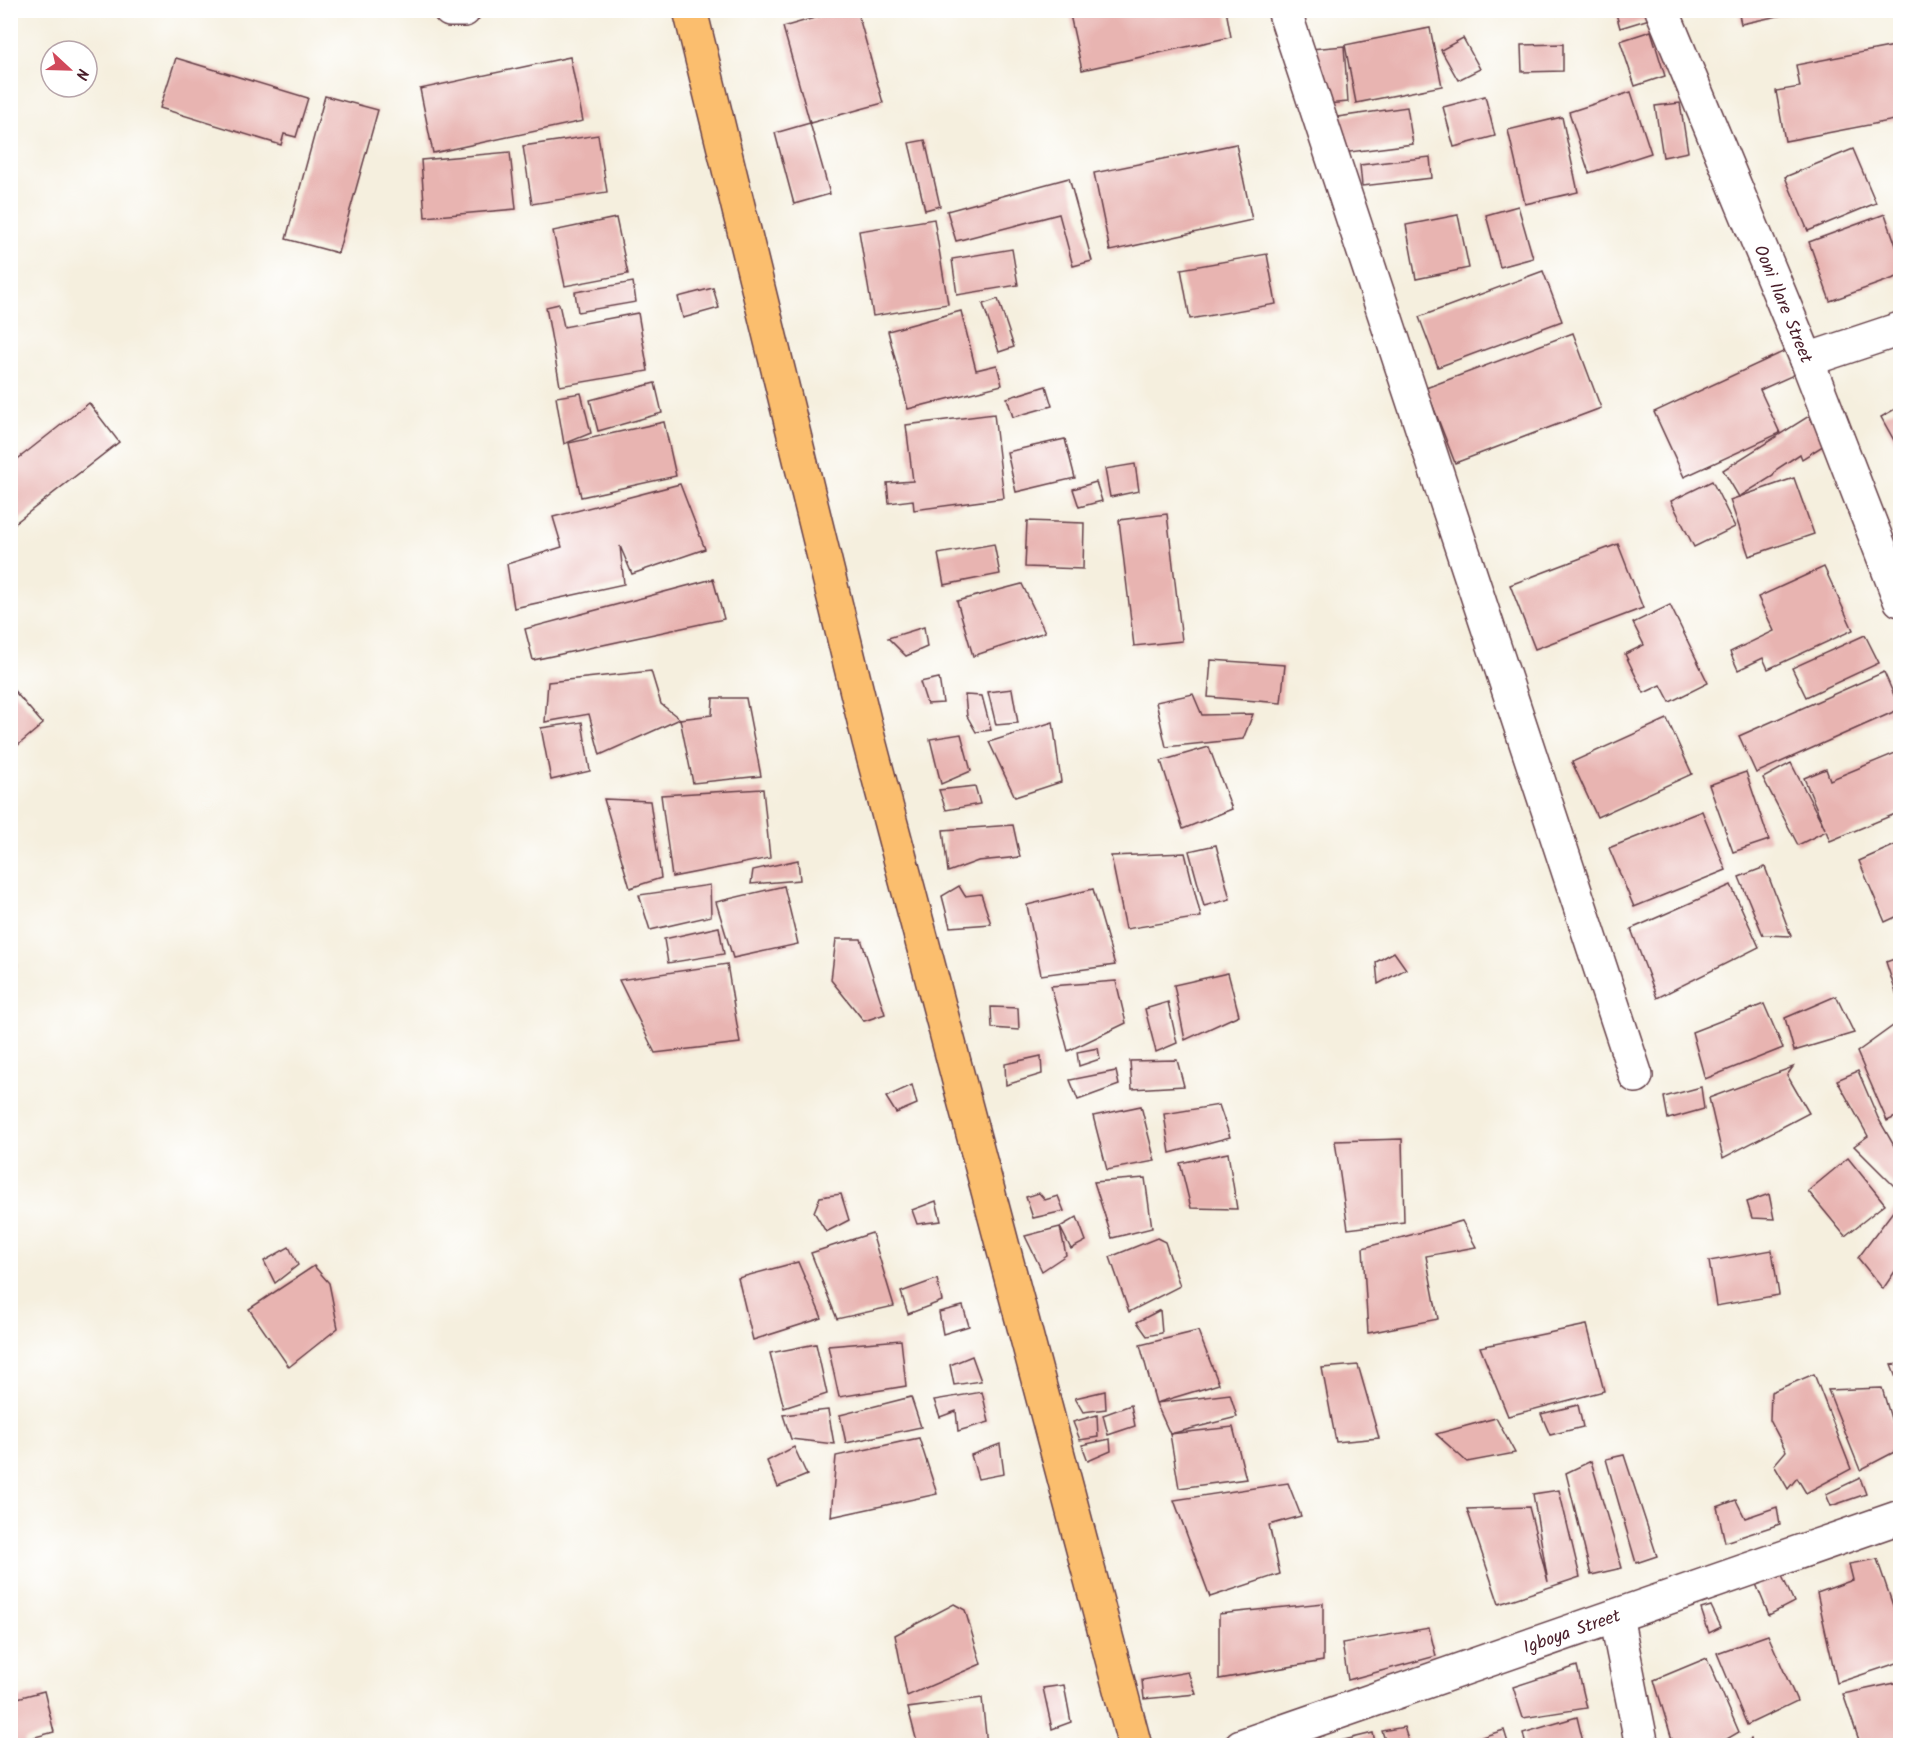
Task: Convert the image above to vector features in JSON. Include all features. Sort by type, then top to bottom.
[{"type":"main road","points":[[690,10],[869,741],[1135,1746]]},
{"type":"street","points":[[450,10],[464,10]]},
{"type":"street","points":[[1284,10],[1636,1076]]},
{"type":"street","name":"Ooni Ilare Street","points":[[1662,10],[1808,360],[1900,600]]},
{"type":"street","points":[[1808,360],[1900,329]]},
{"type":"street","name":"Igboya Street","points":[[1241,1746],[1900,1517]]},
{"type":"street","points":[[1616,1616],[1642,1746]]},
{"type":"building","points":[[842,10],[857,10],[883,103],[810,123],[783,27]]},
{"type":"building","points":[[1069,10],[1226,10],[1231,37],[1082,70]]},
{"type":"building","points":[[1615,10],[1654,10],[1656,17],[1620,28]]},
{"type":"building","points":[[1738,10],[1801,10],[1801,11],[1741,24]]},
{"type":"building","points":[[1430,28],[1442,86],[1356,103],[1345,45]]},
{"type":"building","points":[[1651,31],[1665,76],[1635,86],[1620,41]]},
{"type":"building","points":[[1463,38],[1480,69],[1458,80],[1441,50]]},
{"type":"building","points":[[1563,44],[1563,71],[1522,72],[1521,45]]},
{"type":"building","points":[[1900,45],[1900,119],[1785,141],[1776,91],[1800,87],[1796,65]]},
{"type":"building","points":[[1344,46],[1348,102],[1316,105],[1311,49]]},
{"type":"building","points":[[570,57],[583,121],[433,153],[420,89]]},
{"type":"building","points":[[176,58],[308,98],[296,137],[284,134],[281,145],[160,108]]},
{"type":"building","points":[[1631,92],[1651,153],[1589,173],[1569,112]]},
{"type":"building","points":[[325,96],[378,110],[338,253],[286,239]]},
{"type":"building","points":[[1485,96],[1495,136],[1454,147],[1443,107]]},
{"type":"building","points":[[1680,103],[1688,152],[1663,157],[1655,106]]},
{"type":"building","points":[[1407,107],[1413,144],[1342,153],[1338,117]]},
{"type":"building","points":[[1562,117],[1578,192],[1525,204],[1508,130]]},
{"type":"building","points":[[810,123],[830,194],[794,204],[775,133]]},
{"type":"building","points":[[598,135],[607,192],[532,204],[523,146]]},
{"type":"building","points":[[925,140],[940,206],[925,210],[909,143]]},
{"type":"building","points":[[1236,144],[1252,220],[1110,251],[1094,173]]},
{"type":"building","points":[[1853,149],[1876,203],[1808,231],[1785,177]]},
{"type":"building","points":[[510,152],[516,209],[425,217],[421,160]]},
{"type":"building","points":[[1430,157],[1432,178],[1362,186],[1360,165]]},
{"type":"building","points":[[1069,178],[1092,261],[1073,266],[1059,214],[956,241],[947,211]]},
{"type":"building","points":[[1518,206],[1533,258],[1500,267],[1486,215]]},
{"type":"building","points":[[1885,214],[1900,257],[1900,276],[1830,301],[1809,242]]},
{"type":"building","points":[[1458,215],[1469,268],[1416,279],[1406,225]]},
{"type":"building","points":[[616,218],[628,274],[565,286],[553,231]]},
{"type":"building","points":[[934,219],[948,304],[873,316],[859,231]]},
{"type":"building","points":[[1012,249],[1018,285],[957,295],[952,259]]},
{"type":"building","points":[[1267,254],[1276,304],[1190,319],[1181,269]]},
{"type":"building","points":[[1543,271],[1562,321],[1438,367],[1419,317]]},
{"type":"building","points":[[633,282],[636,302],[578,312],[575,292]]},
{"type":"building","points":[[713,288],[719,308],[683,318],[678,297]]},
{"type":"building","points":[[998,299],[1014,347],[999,352],[983,304]]},
{"type":"building","points":[[559,304],[564,327],[638,313],[648,371],[560,386],[546,307]]},
{"type":"building","points":[[961,311],[976,370],[997,365],[1002,385],[908,409],[888,331]]},
{"type":"building","points":[[1573,333],[1601,408],[1455,463],[1426,388]]},
{"type":"building","points":[[1785,351],[1796,374],[1760,390],[1780,433],[1684,477],[1654,412]]},
{"type":"building","points":[[655,383],[662,413],[598,431],[590,400]]},
{"type":"building","points":[[1046,386],[1052,406],[1013,417],[1007,398]]},
{"type":"building","points":[[581,393],[591,433],[564,444],[556,397]]},
{"type":"building","points":[[89,403],[119,442],[10,527],[10,465]]},
{"type":"building","points":[[1900,406],[1900,451],[1881,417]]},
{"type":"building","points":[[994,414],[1004,498],[914,510],[913,500],[889,503],[887,483],[913,481],[906,425]]},
{"type":"building","points":[[1809,416],[1826,444],[1802,459],[1800,454],[1777,469],[1773,476],[1739,497],[1723,470]]},
{"type":"building","points":[[664,422],[676,476],[581,497],[569,443]]},
{"type":"building","points":[[1065,439],[1075,478],[1016,492],[1007,452]]},
{"type":"building","points":[[1135,464],[1139,491],[1110,497],[1105,469]]},
{"type":"building","points":[[1794,478],[1814,534],[1749,556],[1730,500]]},
{"type":"building","points":[[1712,481],[1735,527],[1694,547],[1671,501]]},
{"type":"building","points":[[1096,482],[1102,501],[1079,507],[1073,489]]},
{"type":"building","points":[[680,484],[705,549],[632,574],[620,546],[624,584],[514,608],[507,564],[562,547],[553,517]]},
{"type":"building","points":[[1167,514],[1182,641],[1134,646],[1119,520]]},
{"type":"building","points":[[1027,521],[1084,523],[1083,569],[1025,567]]},
{"type":"building","points":[[994,544],[1000,574],[944,585],[938,554]]},
{"type":"building","points":[[1618,544],[1643,608],[1535,649],[1510,585]]},
{"type":"building","points":[[1824,567],[1853,630],[1768,669],[1763,658],[1738,670],[1730,652],[1774,631],[1758,597]]},
{"type":"building","points":[[713,579],[724,619],[533,660],[525,629]]},
{"type":"building","points":[[1022,584],[1045,632],[973,656],[957,601]]},
{"type":"building","points":[[1670,605],[1708,683],[1670,702],[1661,685],[1644,693],[1625,654],[1644,645],[1633,623]]},
{"type":"building","points":[[924,627],[927,647],[906,656],[888,638]]},
{"type":"building","points":[[1865,635],[1879,663],[1806,697],[1792,668]]},
{"type":"building","points":[[1211,660],[1285,665],[1281,703],[1208,697]]},
{"type":"building","points":[[651,671],[661,704],[680,719],[600,755],[589,714],[545,722],[548,682]]},
{"type":"building","points":[[1884,672],[1900,709],[1756,773],[1739,736]]},
{"type":"building","points":[[939,678],[943,703],[927,704],[920,682]]},
{"type":"building","points":[[10,686],[43,724],[10,752]]},
{"type":"building","points":[[1012,689],[1018,723],[996,725],[988,692]]},
{"type":"building","points":[[1193,694],[1202,715],[1253,714],[1243,739],[1166,747],[1156,702]]},
{"type":"building","points":[[965,695],[982,696],[991,730],[976,732],[967,716]]},
{"type":"building","points":[[713,698],[746,698],[761,776],[693,783],[680,719],[712,715]]},
{"type":"building","points":[[1667,719],[1692,774],[1597,817],[1572,762]]},
{"type":"building","points":[[582,722],[590,771],[551,780],[541,728]]},
{"type":"building","points":[[1053,722],[1061,782],[1015,797],[989,742]]},
{"type":"building","points":[[961,734],[971,771],[941,784],[930,739]]},
{"type":"building","points":[[1209,747],[1232,809],[1183,829],[1161,761]]},
{"type":"building","points":[[1900,751],[1900,812],[1830,841],[1826,831],[1798,845],[1763,778],[1791,763],[1825,829],[1804,778],[1826,769],[1830,780]]},
{"type":"building","points":[[1746,772],[1769,840],[1733,852],[1709,785]]},
{"type":"building","points":[[975,786],[980,804],[946,810],[939,790]]},
{"type":"building","points":[[763,789],[770,858],[672,877],[661,795]]},
{"type":"building","points":[[604,799],[650,801],[661,878],[630,888]]},
{"type":"building","points":[[1702,811],[1726,870],[1634,907],[1609,848]]},
{"type":"building","points":[[1013,825],[1020,857],[978,861],[948,872],[943,830]]},
{"type":"building","points":[[1900,843],[1900,915],[1885,922],[1859,861]]},
{"type":"building","points":[[1216,845],[1230,899],[1204,906],[1189,851]]},
{"type":"building","points":[[1185,853],[1201,917],[1126,929],[1111,856]]},
{"type":"building","points":[[798,860],[800,880],[751,884],[753,870]]},
{"type":"building","points":[[1765,867],[1791,936],[1763,935],[1739,877]]},
{"type":"building","points":[[710,885],[711,916],[650,930],[639,895]]},
{"type":"building","points":[[1731,885],[1759,947],[1657,998],[1631,929]]},
{"type":"building","points":[[784,886],[798,944],[733,958],[716,902]]},
{"type":"building","points":[[959,886],[965,896],[981,894],[991,924],[950,927],[942,896]]},
{"type":"building","points":[[1093,889],[1115,965],[1041,975],[1027,905]]},
{"type":"building","points":[[719,927],[724,954],[668,963],[664,939]]},
{"type":"building","points":[[836,939],[861,939],[885,1014],[864,1021],[831,980]]},
{"type":"building","points":[[1394,952],[1406,969],[1378,984],[1376,962]]},
{"type":"building","points":[[10,955],[18,965],[10,971]]},
{"type":"building","points":[[1900,957],[1900,1005],[1886,962]]},
{"type":"building","points":[[727,964],[740,1043],[655,1053],[619,980]]},
{"type":"building","points":[[1228,973],[1239,1015],[1185,1040],[1174,985]]},
{"type":"building","points":[[1116,981],[1126,1023],[1068,1051],[1051,986]]},
{"type":"building","points":[[1836,996],[1854,1033],[1794,1051],[1785,1018]]},
{"type":"building","points":[[1168,1002],[1177,1043],[1156,1052],[1145,1009]]},
{"type":"building","points":[[1764,1004],[1783,1048],[1705,1079],[1692,1032]]},
{"type":"building","points":[[991,1007],[1018,1008],[1019,1030],[992,1028]]},
{"type":"building","points":[[1900,1021],[1900,1115],[1887,1121],[1857,1052]]},
{"type":"building","points":[[1098,1048],[1100,1059],[1079,1066],[1077,1052]]},
{"type":"building","points":[[1041,1056],[1042,1074],[1006,1085],[1005,1064]]},
{"type":"building","points":[[1177,1060],[1184,1086],[1132,1089],[1130,1061]]},
{"type":"building","points":[[1793,1067],[1787,1075],[1809,1113],[1723,1158],[1709,1098]]},
{"type":"building","points":[[1116,1071],[1119,1085],[1078,1100],[1070,1080]]},
{"type":"building","points":[[1858,1071],[1878,1118],[1900,1156],[1900,1179],[1894,1186],[1854,1146],[1868,1136],[1837,1080]]},
{"type":"building","points":[[912,1085],[917,1104],[896,1113],[886,1097]]},
{"type":"building","points":[[1701,1087],[1704,1109],[1668,1119],[1664,1097]]},
{"type":"building","points":[[1219,1105],[1230,1137],[1170,1153],[1164,1114]]},
{"type":"building","points":[[1141,1106],[1155,1161],[1107,1170],[1093,1116]]},
{"type":"building","points":[[1402,1139],[1404,1222],[1348,1229],[1335,1141]]},
{"type":"building","points":[[1228,1153],[1237,1209],[1191,1208],[1180,1163]]},
{"type":"building","points":[[1848,1158],[1885,1204],[1845,1236],[1808,1191]]},
{"type":"building","points":[[1145,1178],[1152,1228],[1112,1238],[1094,1182]]},
{"type":"building","points":[[1039,1193],[1045,1200],[1058,1196],[1064,1211],[1033,1218],[1026,1197]]},
{"type":"building","points":[[841,1194],[849,1220],[826,1232],[814,1212],[820,1197]]},
{"type":"building","points":[[1769,1194],[1774,1219],[1752,1218],[1747,1202]]},
{"type":"building","points":[[936,1201],[941,1221],[917,1224],[912,1210]]},
{"type":"building","points":[[1900,1202],[1900,1264],[1883,1289],[1858,1258]]},
{"type":"building","points":[[1077,1217],[1086,1241],[1071,1249],[1060,1227]]},
{"type":"building","points":[[1462,1221],[1476,1247],[1426,1256],[1438,1319],[1368,1333],[1363,1248]]},
{"type":"building","points":[[1060,1227],[1066,1255],[1042,1271],[1025,1236]]},
{"type":"building","points":[[872,1233],[894,1306],[837,1319],[811,1253]]},
{"type":"building","points":[[1157,1238],[1165,1242],[1180,1286],[1129,1312],[1110,1257]]},
{"type":"building","points":[[289,1247],[298,1265],[275,1283],[264,1261]]},
{"type":"building","points":[[1772,1250],[1779,1295],[1716,1306],[1709,1261]]},
{"type":"building","points":[[798,1262],[822,1318],[753,1340],[738,1278]]},
{"type":"building","points":[[314,1266],[329,1283],[338,1328],[289,1367],[249,1309]]},
{"type":"building","points":[[937,1279],[942,1301],[908,1314],[901,1292]]},
{"type":"building","points":[[963,1306],[969,1326],[943,1334],[939,1312]]},
{"type":"building","points":[[1160,1310],[1162,1333],[1147,1336],[1137,1322]]},
{"type":"building","points":[[1587,1325],[1604,1391],[1508,1416],[1480,1347]]},
{"type":"building","points":[[1198,1331],[1219,1384],[1156,1403],[1140,1345]]},
{"type":"building","points":[[901,1340],[906,1386],[839,1397],[828,1346]]},
{"type":"building","points":[[816,1344],[827,1394],[784,1408],[770,1353]]},
{"type":"building","points":[[972,1356],[981,1381],[954,1385],[950,1365]]},
{"type":"building","points":[[1900,1364],[1900,1388],[1891,1365]]},
{"type":"building","points":[[1358,1365],[1379,1438],[1336,1442],[1322,1368]]},
{"type":"building","points":[[1814,1374],[1851,1469],[1806,1493],[1797,1478],[1788,1489],[1774,1465],[1786,1451],[1770,1420],[1771,1392]]},
{"type":"building","points":[[1882,1388],[1900,1449],[1860,1470],[1828,1390]]},
{"type":"building","points":[[1105,1391],[1106,1409],[1083,1412],[1075,1398]]},
{"type":"building","points":[[982,1392],[989,1422],[958,1431],[956,1411],[940,1417],[934,1400]]},
{"type":"building","points":[[1230,1394],[1237,1417],[1170,1434],[1156,1403]]},
{"type":"building","points":[[911,1397],[921,1427],[846,1443],[840,1415]]},
{"type":"building","points":[[1131,1405],[1135,1426],[1108,1435],[1103,1415]]},
{"type":"building","points":[[1578,1405],[1583,1427],[1550,1435],[1541,1414]]},
{"type":"building","points":[[828,1410],[834,1444],[791,1439],[783,1415]]},
{"type":"building","points":[[1097,1415],[1098,1437],[1080,1440],[1073,1422]]},
{"type":"building","points":[[1496,1418],[1515,1453],[1467,1462],[1436,1434]]},
{"type":"building","points":[[1233,1427],[1246,1479],[1179,1488],[1170,1434]]},
{"type":"building","points":[[919,1438],[937,1494],[831,1517],[836,1456]]},
{"type":"building","points":[[1110,1439],[1111,1451],[1088,1461],[1082,1445]]},
{"type":"building","points":[[1000,1444],[1004,1474],[978,1479],[971,1455]]},
{"type":"building","points":[[794,1447],[807,1475],[778,1487],[767,1461]]},
{"type":"building","points":[[1624,1455],[1657,1556],[1636,1563],[1606,1459]]},
{"type":"building","points":[[1591,1461],[1622,1568],[1591,1575],[1566,1473]]},
{"type":"building","points":[[1860,1478],[1866,1494],[1831,1506],[1826,1494]]},
{"type":"building","points":[[1288,1483],[1301,1516],[1269,1525],[1280,1574],[1210,1597],[1174,1500]]},
{"type":"building","points":[[1559,1490],[1580,1577],[1499,1604],[1467,1509],[1529,1507],[1548,1582],[1533,1494]]},
{"type":"building","points":[[1736,1500],[1745,1518],[1777,1507],[1780,1524],[1725,1542],[1717,1507]]},
{"type":"building","points":[[1877,1559],[1900,1626],[1900,1662],[1837,1683],[1817,1593],[1853,1580],[1849,1564]]},
{"type":"building","points":[[1782,1576],[1794,1602],[1769,1615],[1756,1584]]},
{"type":"building","points":[[1323,1603],[1323,1661],[1219,1679],[1219,1614]]},
{"type":"building","points":[[954,1604],[965,1610],[981,1664],[907,1696],[895,1635]]},
{"type":"building","points":[[1711,1606],[1721,1627],[1709,1633],[1701,1609]]},
{"type":"building","points":[[1429,1628],[1436,1656],[1348,1680],[1342,1643]]},
{"type":"building","points":[[1768,1635],[1797,1701],[1747,1725],[1717,1653]]},
{"type":"building","points":[[1707,1658],[1739,1732],[1715,1746],[1674,1746],[1654,1680]]},
{"type":"building","points":[[1577,1666],[1587,1708],[1523,1718],[1513,1687]]},
{"type":"building","points":[[1188,1672],[1196,1694],[1144,1699],[1142,1680]]},
{"type":"building","points":[[1900,1682],[1900,1746],[1861,1746],[1843,1694]]},
{"type":"building","points":[[1064,1685],[1071,1722],[1052,1729],[1043,1688]]},
{"type":"building","points":[[44,1691],[54,1732],[24,1740],[26,1746],[10,1746],[10,1700]]},
{"type":"building","points":[[982,1698],[987,1745],[918,1746],[908,1708]]},
{"type":"building","points":[[1577,1717],[1584,1746],[1526,1746],[1523,1733]]},
{"type":"building","points":[[1404,1727],[1410,1746],[1387,1746],[1382,1731]]},
{"type":"building","points":[[1504,1730],[1509,1746],[1456,1746],[1456,1745]]},
{"type":"building","points":[[1373,1733],[1376,1746],[1324,1745]]},
{"type":"building","points":[[1751,1739],[1753,1746],[1740,1746]]},
{"type":"building","points":[[1046,1741],[1050,1746],[1035,1746]]}]
